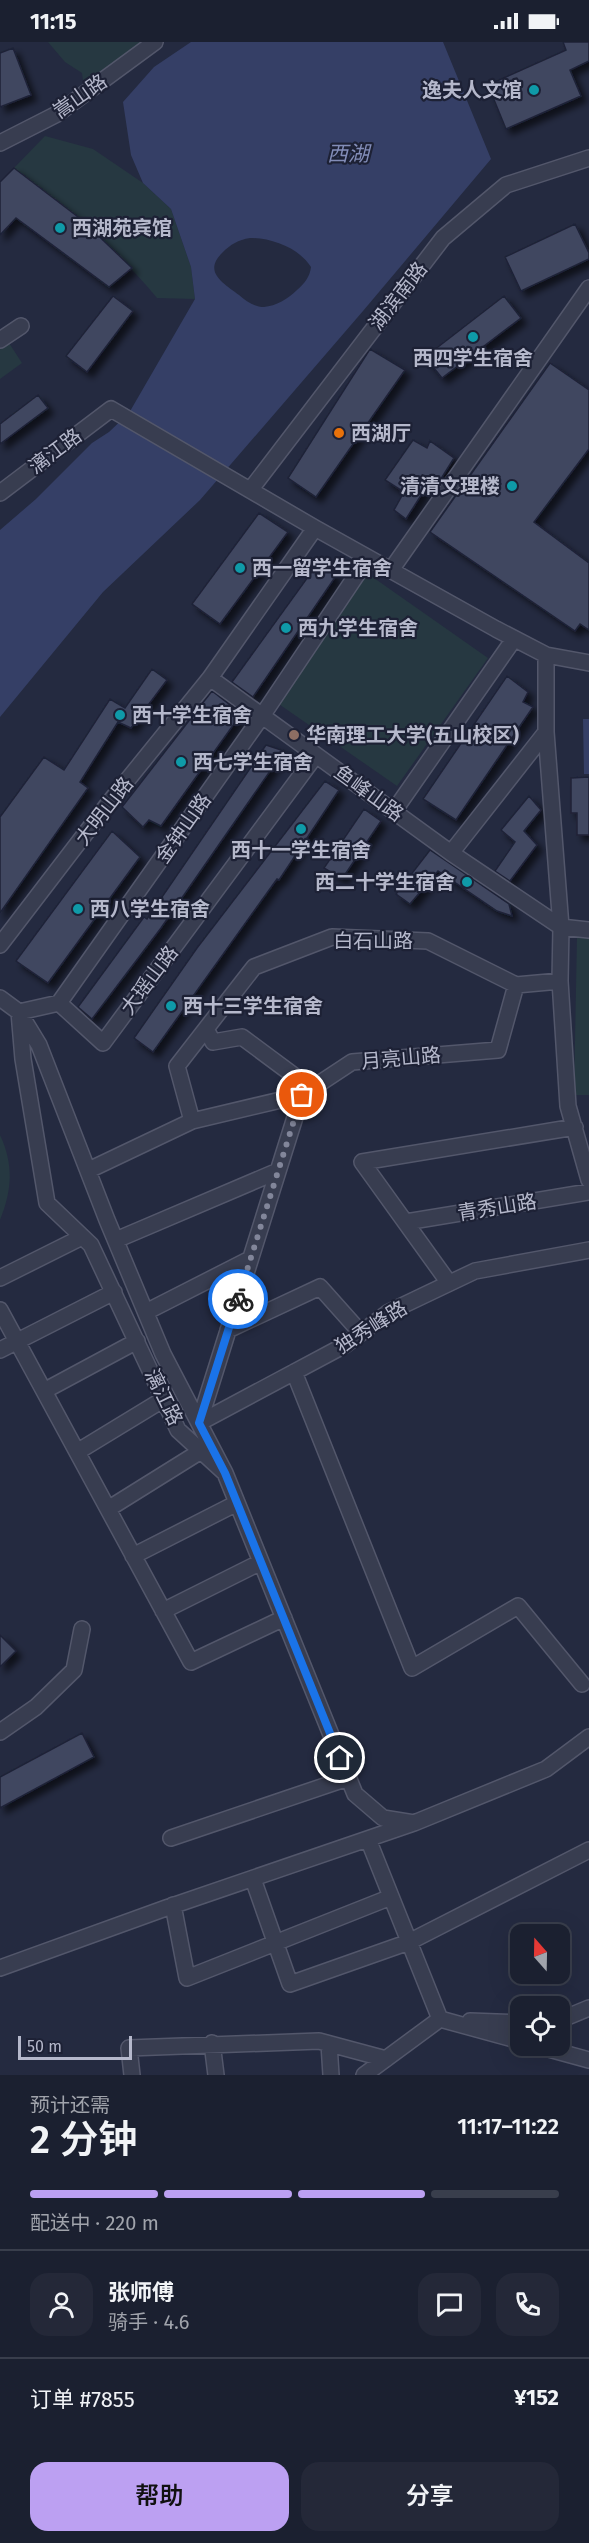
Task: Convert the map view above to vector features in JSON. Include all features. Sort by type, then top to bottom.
[{"type":"street","name":"嵩山路","points":[[0,143],[57,114],[155,42]]},
{"type":"street","name":"湖滨南路","points":[[251,489],[443,238],[506,185],[589,158]]},
{"type":"street","points":[[391,570],[589,288]]},
{"type":"street","points":[[0,340],[21,326]]},
{"type":"street","name":"漓江路","points":[[0,493],[116,412],[251,489]]},
{"type":"street","points":[[251,489],[315,528],[514,639],[546,655],[587,664]]},
{"type":"street","points":[[210,678],[315,528]]},
{"type":"street","name":"金钟山路","points":[[59,1003],[262,716],[368,558]]},
{"type":"street","points":[[394,811],[514,639]]},
{"type":"street","points":[[546,655],[546,732],[561,927],[560,981],[568,1106],[589,1180]]},
{"type":"street","name":"鱼峰山路","points":[[210,678],[451,853],[561,927]]},
{"type":"street","name":"大明山路","points":[[0,945],[108,804],[210,678]]},
{"type":"street","points":[[451,853],[546,732]]},
{"type":"street","name":"大瑶山路","points":[[59,1003],[103,1043],[316,755]]},
{"type":"street","points":[[561,927],[589,930]]},
{"type":"street","name":"白石山路","points":[[192,1121],[177,1065],[254,967],[332,937],[428,941],[516,985]]},
{"type":"street","points":[[516,985],[560,981]]},
{"type":"street","name":"月亮山路","points":[[307,1092],[352,1062],[498,1050],[516,985]]},
{"type":"street","points":[[0,998],[19,1012],[39,1045],[163,1354],[225,1473]]},
{"type":"street","points":[[19,1012],[59,1003]]},
{"type":"street","name":"漓江路","points":[[19,1012],[23,1059],[47,1203],[91,1245],[178,1430],[225,1473],[356,1794],[383,1818],[414,1823]]},
{"type":"street","points":[[206,1029],[213,1042],[242,1037],[307,1092]]},
{"type":"street","points":[[89,1170],[192,1121],[307,1092]]},
{"type":"street","points":[[199,1423],[278,1171],[307,1092]]},
{"type":"street","points":[[449,1283],[362,1162],[575,1127]]},
{"type":"street","points":[[116,1240],[278,1171]]},
{"type":"street","name":"青秀山路","points":[[405,1222],[589,1192]]},
{"type":"street","points":[[0,1278],[82,1237]]},
{"type":"street","name":"独秀峰路","points":[[199,1423],[345,1345],[389,1311],[475,1271],[589,1250]]},
{"type":"street","points":[[146,1312],[250,1259]]},
{"type":"street","points":[[228,1330],[320,1287],[361,1333]]},
{"type":"street","points":[[0,1350],[114,1292]]},
{"type":"street","points":[[0,1310],[191,1662],[284,1618]]},
{"type":"street","points":[[44,1391],[137,1341]]},
{"type":"street","points":[[294,1372],[412,1668],[519,1606],[582,1684]]},
{"type":"street","points":[[77,1452],[164,1400]]},
{"type":"street","points":[[108,1509],[201,1451]]},
{"type":"street","points":[[133,1556],[237,1503]]},
{"type":"street","points":[[163,1611],[261,1562]]},
{"type":"street","points":[[0,1732],[36,1707],[74,1670],[82,1629]]},
{"type":"street","points":[[0,1968],[173,1905],[414,1823],[546,1769],[589,1737]]},
{"type":"street","points":[[171,1838],[348,1778]]},
{"type":"street","points":[[368,1839],[440,2019]]},
{"type":"street","points":[[253,1879],[290,1984],[410,1942],[589,1850]]},
{"type":"street","points":[[173,1905],[187,1978],[391,1897]]},
{"type":"street","points":[[570,2016],[589,2008]]},
{"type":"street","points":[[440,2019],[510,2038]]},
{"type":"street","points":[[364,2075],[440,2019],[510,2022]]},
{"type":"street","points":[[132,2075],[129,2048],[212,2043],[319,2041],[386,2059]]},
{"type":"street","points":[[212,2043],[216,2075]]},
{"type":"street","points":[[329,2044],[331,2075]]},
{"type":"street","points":[[570,2055],[589,2060]]},
{"type":"shaded area","points":[[48,42],[155,42],[85,94],[82,73],[65,62]]},
{"type":"shaded area","points":[[45,136],[93,149],[143,183],[171,209],[191,267],[195,299],[157,298],[107,245],[14,168]]},
{"type":"shaded area","points":[[9,343],[22,363],[0,379],[0,349]]},
{"type":"shaded area","points":[[364,571],[488,658],[397,786],[273,700]]},
{"type":"shaded area","points":[[577,936],[589,937],[589,1095],[574,1095]]},
{"type":"shaded area","points":[[0,1135],[8,1157],[10,1177],[7,1198],[0,1220]]},
{"type":"water","name":"西湖","points":[[191,42],[443,42],[491,159],[200,500],[103,592],[0,717],[0,530],[36,499],[92,443],[109,432],[129,413],[195,299],[191,267],[171,209],[143,183],[131,155],[123,102],[154,67]],"holes":[[[258,238],[292,249],[300,254],[311,267],[306,280],[286,299],[264,307],[254,305],[244,299],[217,277],[214,266],[228,247],[242,240]]]},
{"type":"water","points":[[583,719],[589,719],[589,774],[584,774]]},
{"type":"building","name":"逸夫人文馆","points":[[563,42],[589,42],[589,61],[570,70],[581,96],[506,129],[488,85],[566,50]]},
{"type":"building","points":[[13,48],[31,95],[0,107],[0,53]]},
{"type":"building","name":"西湖苑宾馆","points":[[14,168],[82,220],[132,268],[109,287],[16,218],[0,235],[0,182]]},
{"type":"building","points":[[575,224],[589,253],[589,259],[521,291],[505,257]]},
{"type":"building","points":[[113,296],[133,311],[87,372],[66,356]]},
{"type":"building","name":"西四学生宿舍","points":[[504,296],[521,318],[442,378],[425,357]]},
{"type":"building","name":"西湖厅","points":[[370,349],[405,370],[316,497],[288,478]]},
{"type":"building","name":"清清文理楼","points":[[550,363],[589,390],[589,449],[534,522],[589,563],[589,630],[580,624],[575,631],[430,532]]},
{"type":"building","points":[[38,395],[48,408],[0,444],[0,424]]},
{"type":"building","points":[[413,440],[427,448],[430,441],[454,458],[439,482],[432,478],[406,519],[394,510],[404,492],[385,480]]},
{"type":"building","name":"西一留学生宿舍","points":[[259,513],[288,532],[220,624],[192,604]]},
{"type":"building","name":"西九学生宿舍","points":[[318,563],[336,576],[253,697],[232,682]]},
{"type":"building","points":[[152,669],[167,680],[131,728],[118,722],[80,782],[88,788],[0,913],[0,817],[44,757],[64,770],[110,699],[125,708]]},
{"type":"building","points":[[507,676],[528,692],[523,702],[533,707],[456,820],[423,799]]},
{"type":"building","name":"西七学生宿舍","points":[[212,691],[230,705],[228,709],[239,717],[161,826],[149,820],[143,827],[122,807]]},
{"type":"building","points":[[266,745],[284,751],[161,928],[92,1019],[78,1007],[144,917],[147,919]]},
{"type":"building","points":[[589,777],[589,835],[577,835],[577,813],[571,813],[571,778]]},
{"type":"building","points":[[325,781],[339,790],[279,880],[277,879],[153,1052],[134,1038],[197,948]]},
{"type":"building","points":[[529,796],[541,810],[524,831],[537,845],[510,881],[495,871],[515,842],[501,830]]},
{"type":"building","points":[[364,809],[381,821],[342,879],[324,868]]},
{"type":"building","name":"西八学生宿舍","points":[[112,831],[140,857],[48,983],[16,961]]},
{"type":"building","name":"西二十学生宿舍","points":[[430,850],[509,904],[512,916],[497,911],[438,871],[410,904],[396,894]]},
{"type":"building","points":[[0,1635],[16,1651],[0,1667]]},
{"type":"building","points":[[82,1733],[94,1757],[0,1808],[0,1777]]},
{"type":"way so far","points":[[238,1299],[302,1095]]},
{"type":"place","name":"逸夫人文馆","points":[[534,90]]},
{"type":"place","name":"西湖苑宾馆","points":[[60,228]]},
{"type":"place","name":"西四学生宿舍","points":[[473,337]]},
{"type":"place","name":"西湖厅","points":[[339,433]]},
{"type":"place","name":"清清文理楼","points":[[512,486]]},
{"type":"place","name":"西一留学生宿舍","points":[[240,568]]},
{"type":"place","name":"西九学生宿舍","points":[[286,628]]},
{"type":"place","name":"西十学生宿舍","points":[[120,715]]},
{"type":"place","name":"华南理工大学(五山校区)","points":[[294,735]]},
{"type":"place","name":"西七学生宿舍","points":[[181,762]]},
{"type":"place","name":"西十一学生宿舍","points":[[301,829]]},
{"type":"place","name":"西二十学生宿舍","points":[[467,882]]},
{"type":"place","name":"西八学生宿舍","points":[[78,909]]},
{"type":"place","name":"西十三学生宿舍","points":[[171,1006]]},
{"type":"route","points":[[238,1299],[199,1423],[225,1473],[340,1758]]}]
